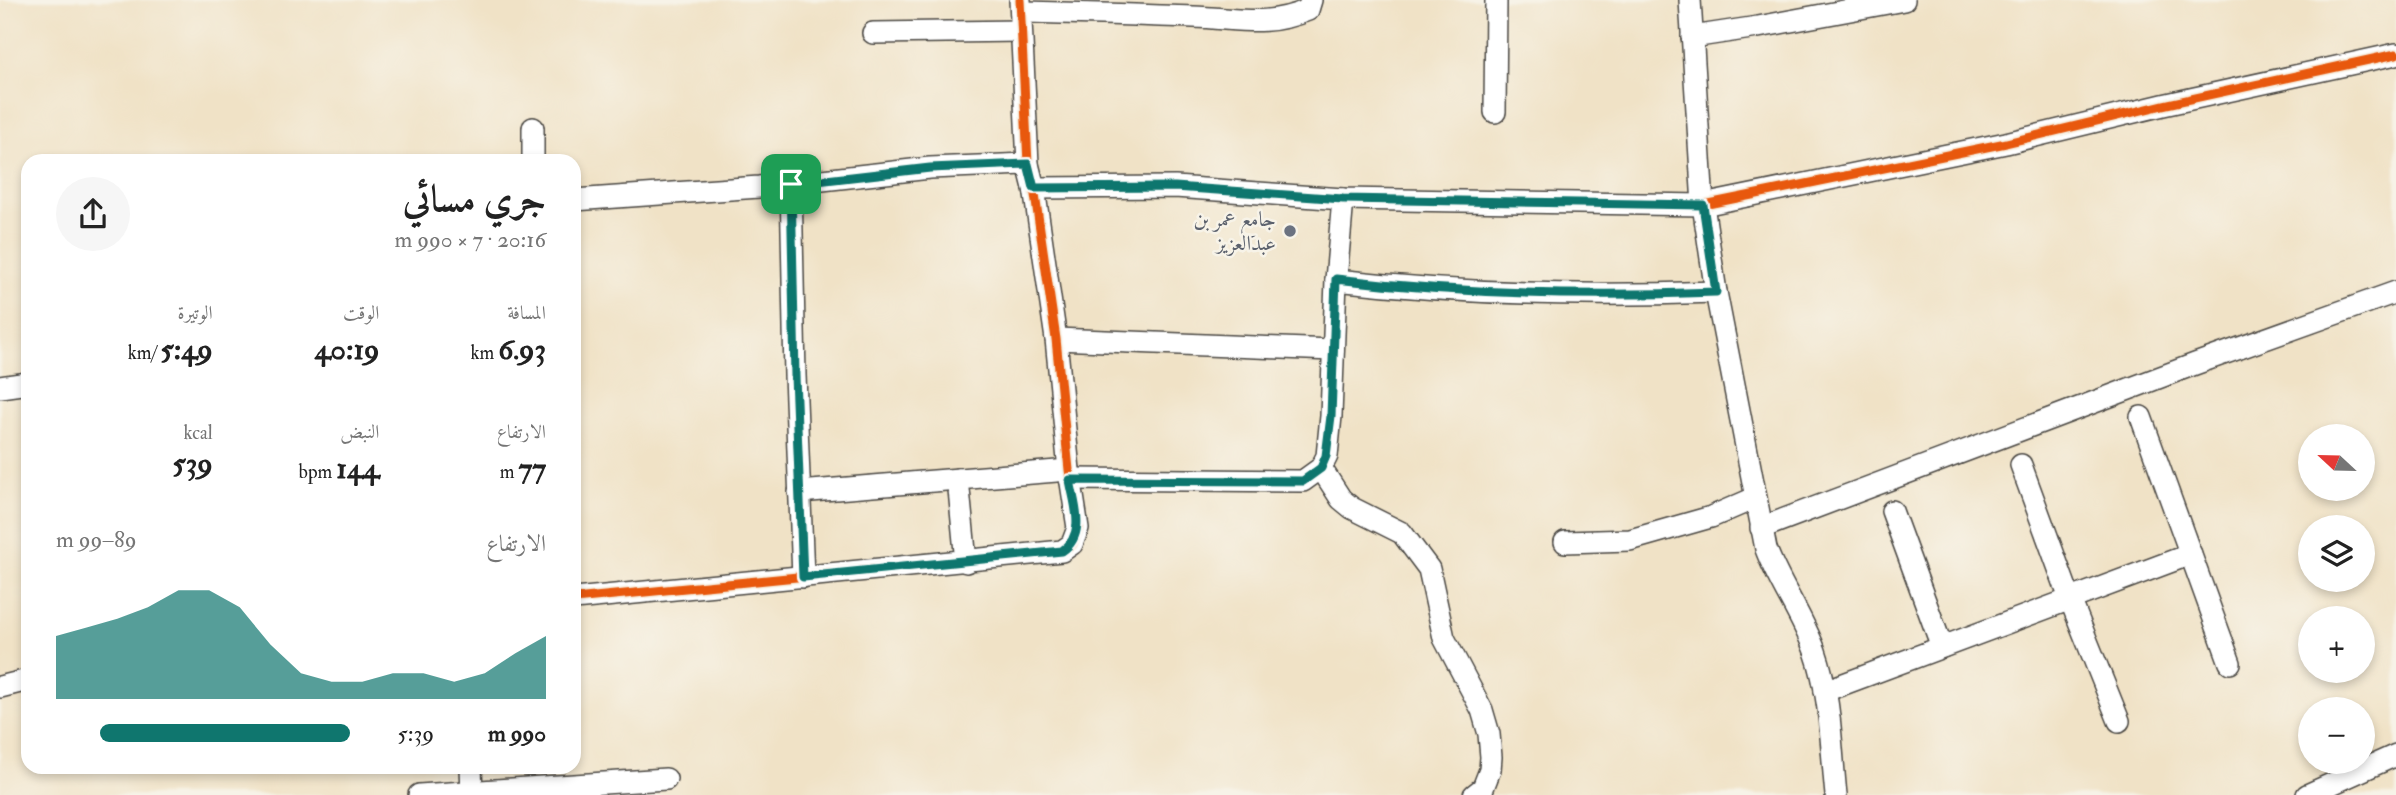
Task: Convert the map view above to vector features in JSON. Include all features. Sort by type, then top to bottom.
[{"type":"street","points":[[873,33],[1021,15],[1204,17],[1251,22],[1286,19],[1308,10],[1311,0]]},
{"type":"street","points":[[1495,112],[1496,0]]},
{"type":"street","points":[[1690,0],[1703,205],[1716,292],[1761,528],[1773,569],[1800,617],[1815,652],[1825,691],[1836,795]]},
{"type":"street","points":[[1692,37],[1904,0]]},
{"type":"street","points":[[581,598],[966,562],[1062,551],[1072,544],[1078,528],[1056,339],[1034,188],[1028,164],[1021,15]]},
{"type":"street","points":[[1034,188],[1175,187],[1343,199],[1703,205],[2006,143],[2162,105],[2396,54]]},
{"type":"street","points":[[533,128],[533,154]]},
{"type":"street","points":[[581,199],[791,184],[930,168],[1028,164]]},
{"type":"street","points":[[791,184],[803,577]]},
{"type":"street","points":[[799,492],[1070,475],[1303,481],[1321,468],[1326,456],[1343,199]]},
{"type":"street","points":[[1336,279],[1417,289],[1468,291],[1625,296],[1716,292]]},
{"type":"street","points":[[1761,528],[2194,364],[2396,292]]},
{"type":"street","points":[[1056,339],[1333,350]]},
{"type":"street","points":[[0,387],[21,384]]},
{"type":"street","points":[[2141,417],[2230,663]]},
{"type":"street","points":[[2021,465],[2070,599],[2119,721]]},
{"type":"street","points":[[1321,468],[1341,499],[1352,508],[1402,533],[1429,569],[1444,638],[1482,709],[1489,734],[1490,770],[1483,788],[1474,795]]},
{"type":"street","points":[[958,480],[966,562]]},
{"type":"street","points":[[1565,542],[1630,540],[1711,517],[1755,498]]},
{"type":"street","points":[[1892,510],[1942,647]]},
{"type":"street","points":[[1825,691],[2191,554]]},
{"type":"street","points":[[0,687],[21,682]]},
{"type":"street","points":[[2307,795],[2396,755]]},
{"type":"street","points":[[471,774],[472,792]]},
{"type":"street","points":[[419,795],[666,779]]},
{"type":"cycle path","points":[[581,598],[1062,551],[1072,544],[1078,528],[1069,470],[1056,339],[1034,188],[1028,164],[1020,0]]},
{"type":"cycle path","points":[[1034,188],[1175,187],[1343,199],[1703,205],[2006,143],[2163,105],[2396,54]]},
{"type":"place","name":"جامع عمر بن عبدالعزيز","points":[[1290,231]]},
{"type":"route","points":[[1028,164],[1034,188],[1175,187],[1343,199],[1703,205],[1716,292],[1625,296],[1417,289],[1336,279],[1331,416],[1326,456],[1321,468],[1313,476],[1303,481],[1070,480],[1078,528],[1072,544],[1062,551],[803,577],[791,184],[930,168],[1028,164]]}]
